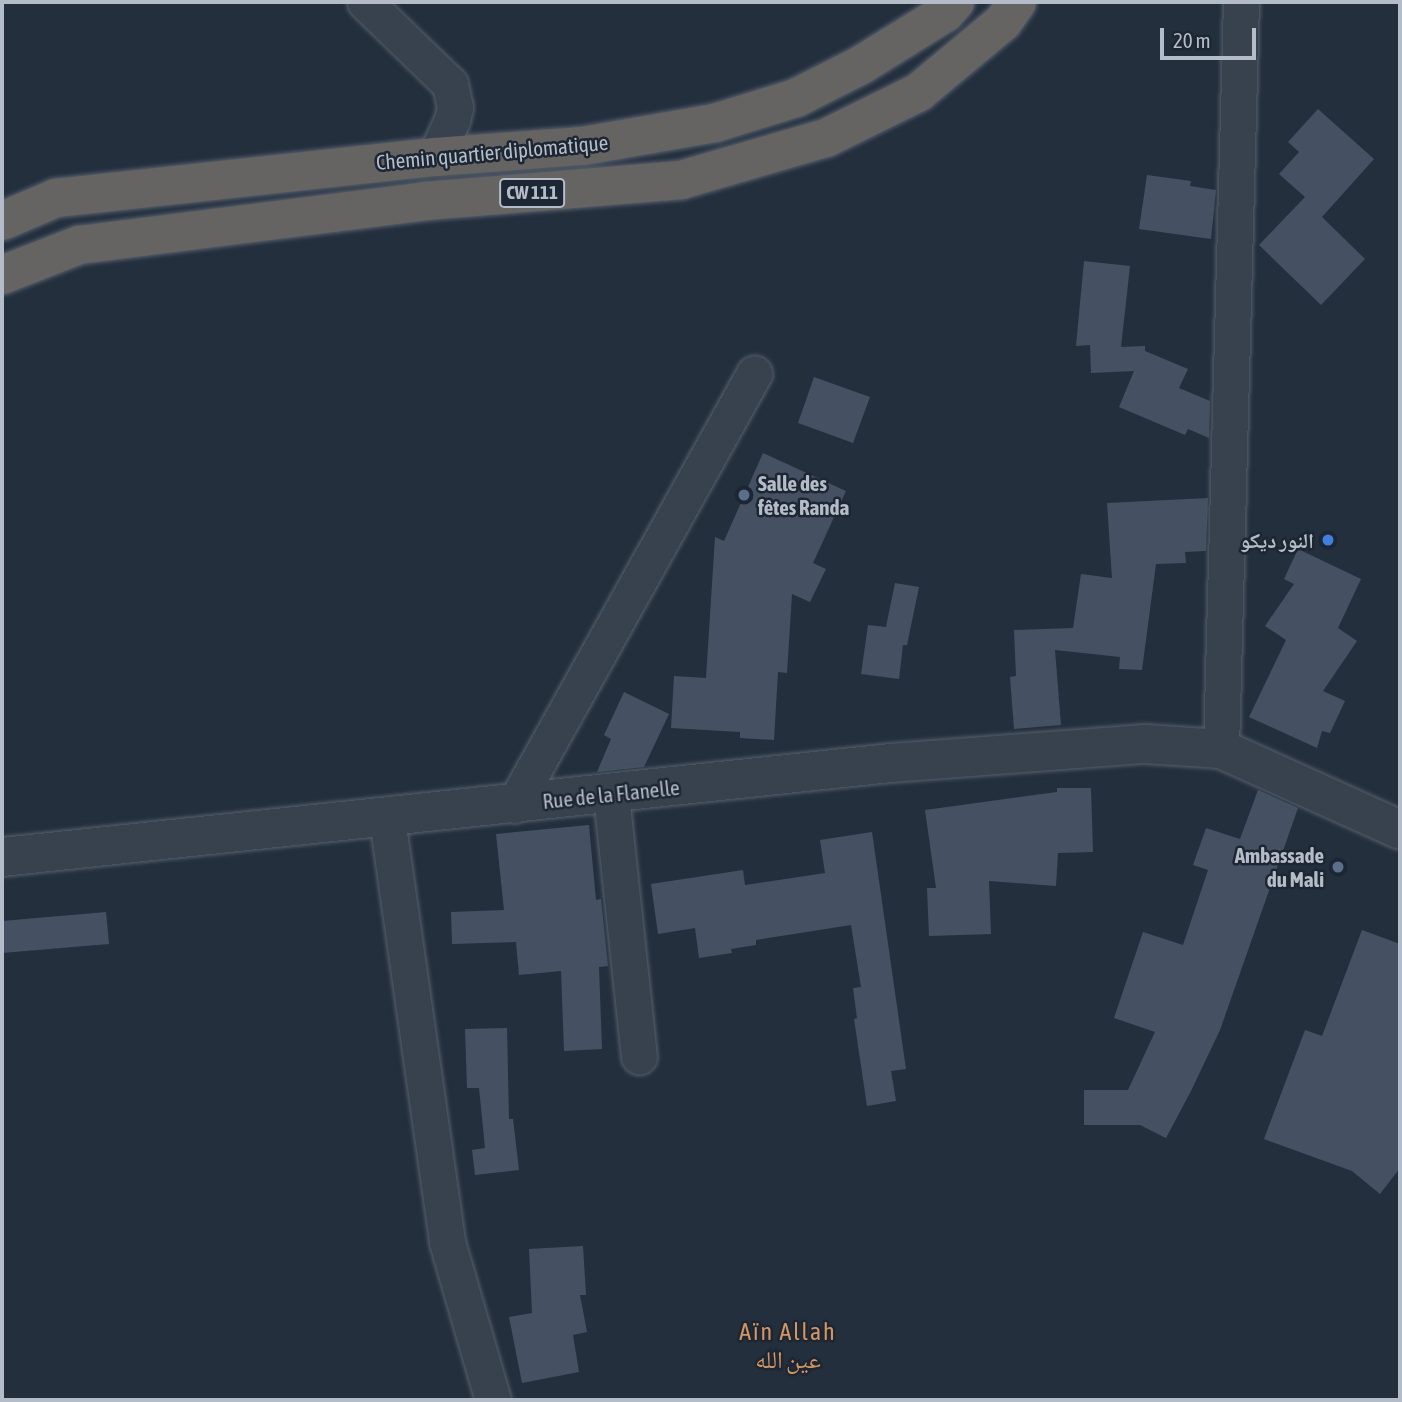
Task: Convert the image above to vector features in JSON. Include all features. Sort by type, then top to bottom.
[{"type":"highway","name":"Chemin quartier diplomatique","points":[[2,221],[56,198],[435,157],[583,146],[738,116],[796,99],[861,65],[946,13],[956,2]]},
{"type":"highway","name":"CW 111","points":[[2,275],[79,245],[426,201],[681,180],[826,138],[919,92],[1003,22],[1017,2]]},
{"type":"street","points":[[365,2],[450,84],[455,107],[435,157]]},
{"type":"street","points":[[1241,2],[1221,749],[1400,830]]},
{"type":"street","points":[[514,805],[754,373]]},
{"type":"street","name":"Rue de la Flanelle","points":[[2,857],[387,819],[891,763],[1145,744],[1221,749]]},
{"type":"street","points":[[611,795],[639,1057]]},
{"type":"street","points":[[387,819],[447,1242],[493,1400]]},
{"type":"building","points":[[1318,109],[1374,159],[1322,217],[1365,259],[1321,305],[1259,245],[1305,197],[1279,174],[1299,152],[1288,142]]},
{"type":"building","points":[[1147,175],[1191,181],[1190,186],[1216,190],[1211,239],[1139,229]]},
{"type":"building","points":[[1084,261],[1130,266],[1121,347],[1145,346],[1145,351],[1188,369],[1179,388],[1210,401],[1209,438],[1188,429],[1185,435],[1119,407],[1134,371],[1091,373],[1090,345],[1076,346]]},
{"type":"building","points":[[814,377],[870,397],[853,443],[798,423]]},
{"type":"building","points":[[763,453],[846,491],[813,563],[826,569],[810,602],[792,594],[787,673],[778,672],[774,740],[740,738],[740,732],[671,728],[674,676],[706,678],[715,537],[724,541]]},
{"type":"building","points":[[1208,498],[1206,551],[1185,552],[1186,563],[1156,564],[1142,670],[1119,669],[1120,657],[1055,650],[1061,725],[1014,729],[1010,677],[1016,676],[1014,630],[1073,628],[1081,574],[1112,578],[1107,503]]},
{"type":"building","points":[[1298,549],[1361,579],[1338,628],[1357,641],[1323,691],[1345,701],[1330,733],[1322,731],[1317,748],[1249,717],[1286,640],[1265,626],[1294,584],[1284,579]]},
{"type":"building","points":[[895,583],[919,587],[907,645],[903,645],[899,679],[861,674],[868,625],[886,627]]},
{"type":"building","points":[[624,692],[669,714],[644,767],[597,772],[611,739],[604,735]]},
{"type":"building","points":[[1057,788],[1091,788],[1093,852],[1058,853],[1056,886],[989,881],[991,934],[929,936],[927,888],[936,888],[925,810],[1057,792]]},
{"type":"building","points":[[1258,790],[1298,808],[1220,1030],[1191,1091],[1166,1138],[1140,1125],[1084,1125],[1084,1090],[1128,1090],[1155,1032],[1114,1018],[1143,932],[1183,945],[1208,870],[1193,865],[1206,828],[1240,839]]},
{"type":"building","points":[[589,825],[596,900],[601,899],[608,966],[599,967],[602,1049],[564,1051],[561,971],[519,975],[516,942],[452,944],[451,912],[504,910],[496,834]]},
{"type":"building","points":[[872,832],[906,1069],[891,1071],[896,1101],[867,1106],[854,1019],[857,1018],[853,988],[861,987],[851,925],[756,940],[756,945],[731,949],[732,953],[699,958],[695,928],[658,934],[651,884],[743,870],[745,885],[825,873],[820,840]]},
{"type":"building","points":[[106,912],[109,944],[2,953],[2,921]]},
{"type":"building","points":[[1362,930],[1400,944],[1400,1168],[1380,1194],[1352,1171],[1264,1139],[1305,1030],[1322,1036]]},
{"type":"building","points":[[507,1028],[509,1119],[513,1119],[519,1170],[475,1175],[472,1150],[485,1148],[479,1088],[467,1088],[465,1029]]},
{"type":"building","points":[[583,1246],[586,1295],[580,1295],[587,1332],[573,1335],[579,1372],[522,1383],[509,1317],[532,1313],[529,1249]]},
{"type":"place","name":"Salle des fêtes Randa","points":[[744,495]]},
{"type":"place","name":"النور ديكو","points":[[1328,540]]},
{"type":"place","name":"Ambassade du Mali","points":[[1338,867]]},
{"type":"district","name":"Aïn Allah عين الله","points":[[788,1346]]}]
